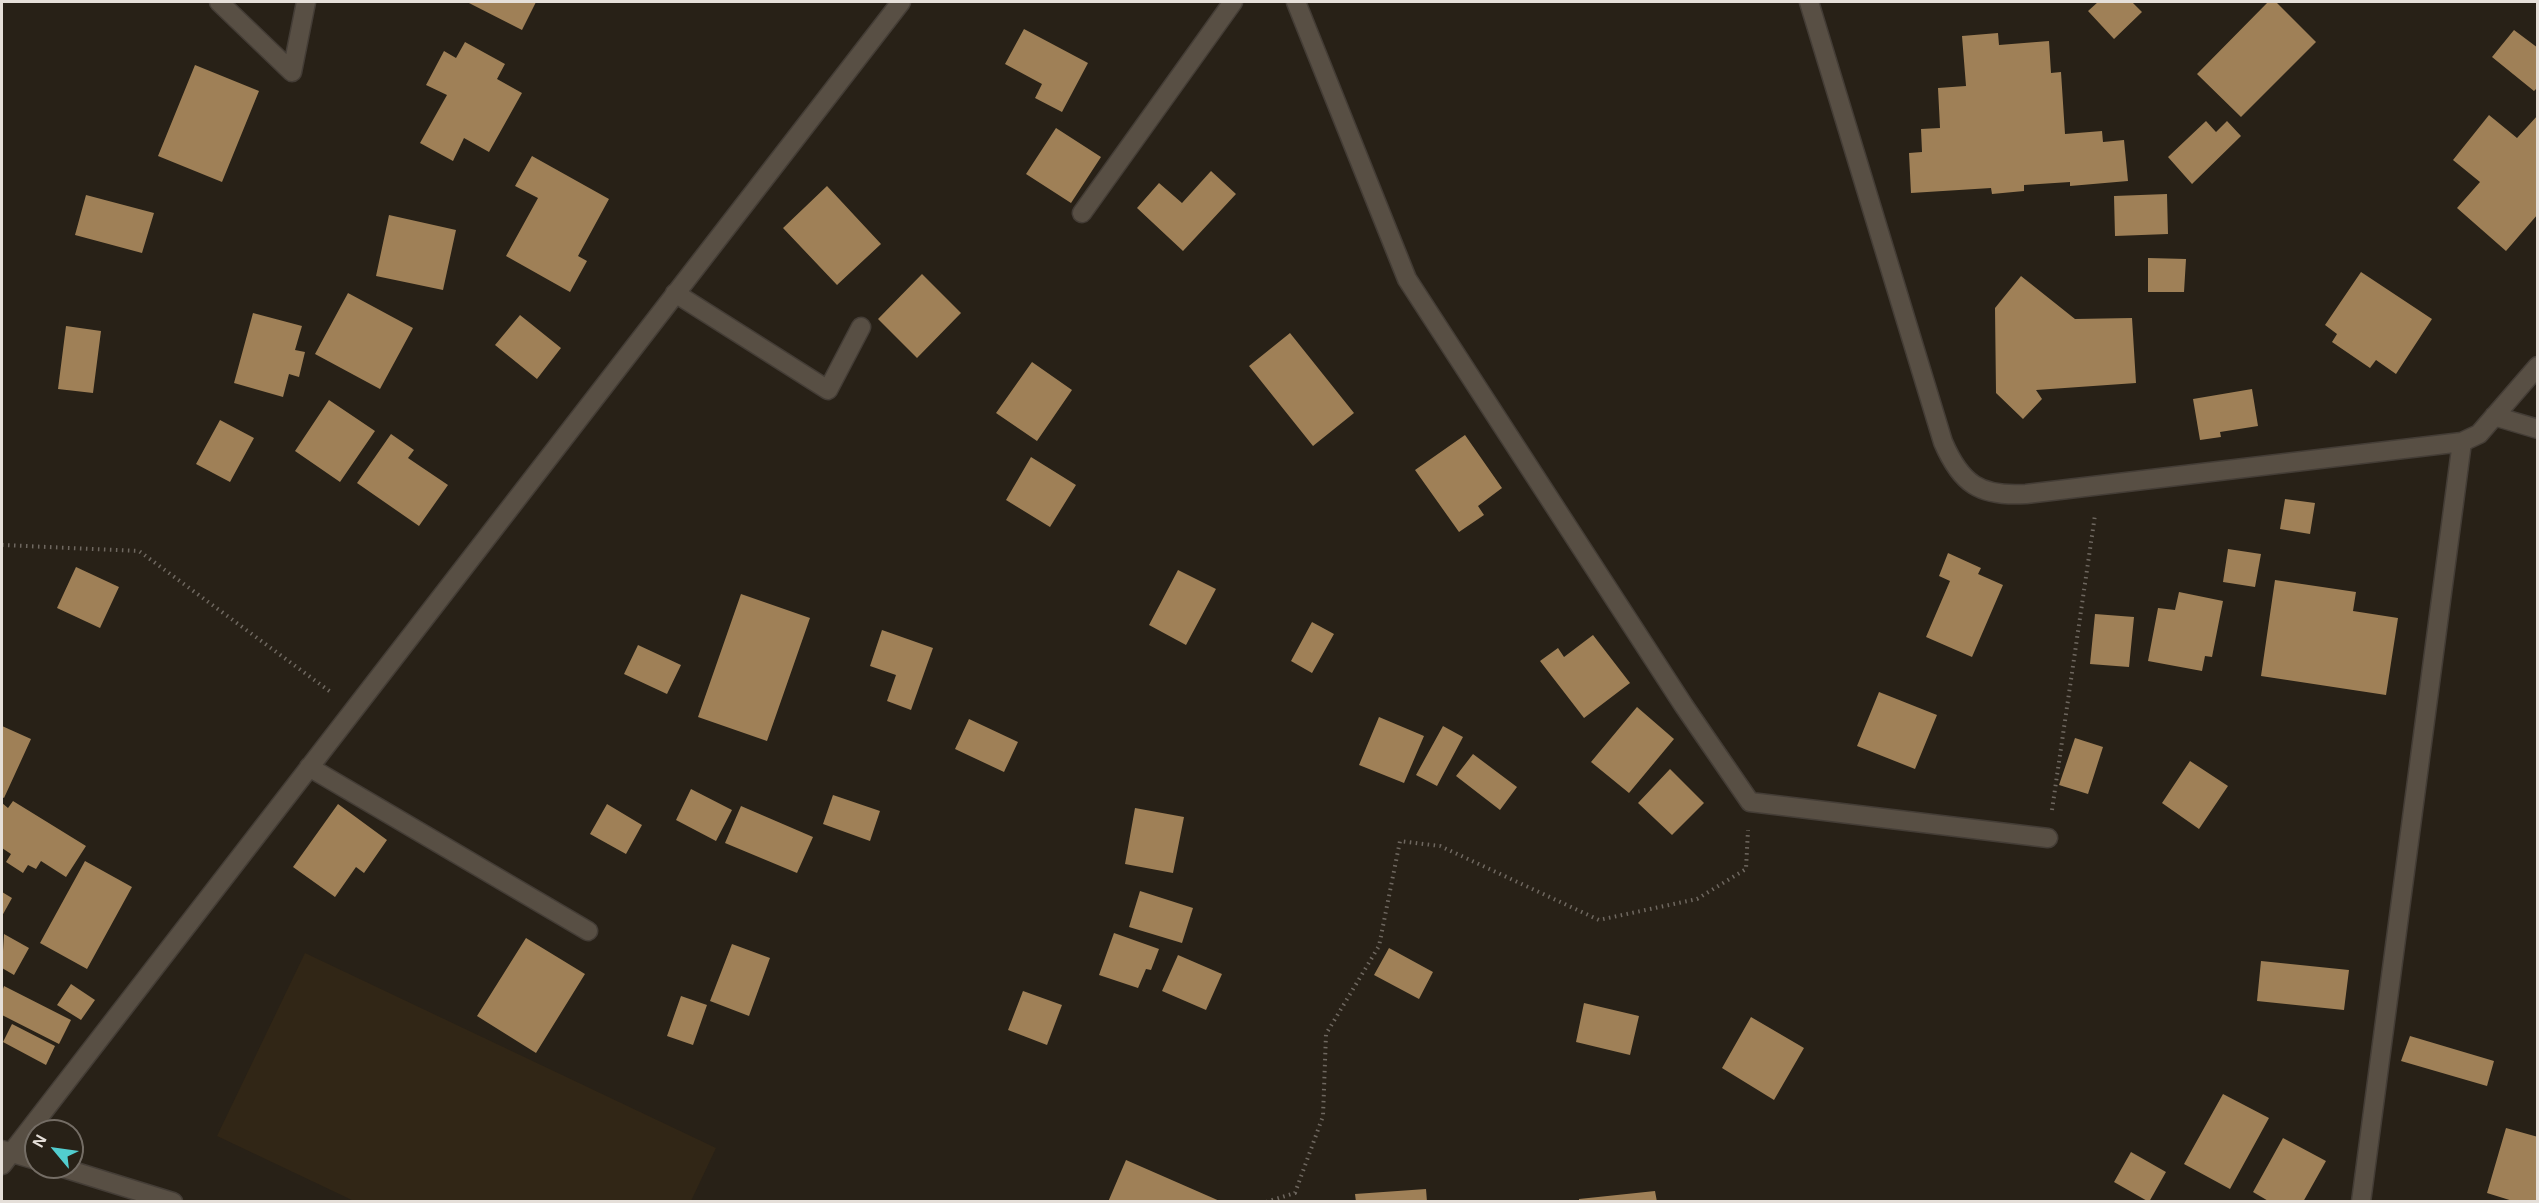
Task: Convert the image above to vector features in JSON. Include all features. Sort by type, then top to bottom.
[{"type":"street","points":[[219,2],[292,72],[306,2]]},
{"type":"street","points":[[4,1156],[354,710],[901,2]]},
{"type":"street","points":[[1082,213],[1233,2]]},
{"type":"street","points":[[1296,2],[1407,279],[1684,706],[1750,802],[2048,838]]},
{"type":"street","points":[[1809,2],[1943,442],[1954,467],[1974,486],[2000,496],[2462,442],[2479,434],[2538,366]]},
{"type":"street","points":[[675,293],[828,390],[861,327]]},
{"type":"street","points":[[2494,417],[2538,429]]},
{"type":"street","points":[[2361,1202],[2462,442]]},
{"type":"street","points":[[309,767],[588,930]]},
{"type":"street","points":[[4,1156],[24,1158]]},
{"type":"street","points":[[84,1174],[173,1202]]},
{"type":"path","points":[[2048,838],[2100,485]]},
{"type":"path","points":[[2,546],[138,551],[354,710]]},
{"type":"path","points":[[1266,1202],[1295,1193],[1323,1116],[1326,1034],[1379,946],[1400,842],[1440,846],[1599,920],[1697,899],[1746,869],[1750,802]]},
{"type":"shaded area","points":[[305,953],[716,1148],[691,1201],[354,1201],[217,1136]]},
{"type":"building","points":[[467,2],[536,2],[522,30]]},
{"type":"building","points":[[2098,2],[2132,2],[2142,12],[2114,39],[2088,11]]},
{"type":"building","points":[[2268,2],[2276,2],[2316,42],[2241,117],[2197,74]]},
{"type":"building","points":[[1024,29],[1088,63],[1062,112],[1035,98],[1042,84],[1005,64]]},
{"type":"building","points":[[2514,30],[2538,48],[2538,87],[2534,91],[2492,57]]},
{"type":"building","points":[[1998,33],[1999,45],[2049,41],[2051,73],[2061,72],[2065,134],[2102,131],[2103,142],[2124,140],[2128,181],[2070,186],[2070,182],[2024,185],[2024,191],[1992,194],[1991,188],[1911,193],[1909,153],[1922,152],[1921,129],[1940,128],[1938,88],[1966,86],[1962,36]]},
{"type":"building","points":[[465,42],[505,64],[497,79],[522,93],[489,152],[464,138],[453,161],[420,143],[447,95],[426,85],[444,51],[456,58]]},
{"type":"building","points":[[195,65],[259,91],[222,182],[158,156]]},
{"type":"building","points":[[2489,115],[2517,138],[2538,115],[2538,214],[2506,251],[2457,208],[2480,182],[2453,160]]},
{"type":"building","points":[[2206,121],[2216,132],[2227,121],[2241,136],[2192,184],[2168,157]]},
{"type":"building","points":[[1056,128],[1101,157],[1071,203],[1026,174]]},
{"type":"building","points":[[532,156],[609,199],[578,256],[587,261],[570,292],[506,256],[538,198],[515,186]]},
{"type":"building","points":[[1211,171],[1236,194],[1183,251],[1137,208],[1159,183],[1182,203]]},
{"type":"building","points":[[827,186],[881,244],[837,285],[783,228]]},
{"type":"building","points":[[2167,194],[2168,234],[2115,236],[2114,196]]},
{"type":"building","points":[[86,195],[154,213],[142,253],[75,235]]},
{"type":"building","points":[[389,215],[456,230],[443,290],[376,276]]},
{"type":"building","points":[[2148,258],[2186,259],[2184,292],[2148,292]]},
{"type":"building","points":[[2361,272],[2432,319],[2396,374],[2376,360],[2370,368],[2332,342],[2337,334],[2325,325]]},
{"type":"building","points":[[922,274],[961,313],[917,358],[878,319]]},
{"type":"building","points":[[2021,276],[2075,319],[2132,318],[2136,383],[2036,390],[2042,399],[2023,419],[1996,393],[1995,308]]},
{"type":"building","points":[[348,293],[413,328],[380,389],[315,354]]},
{"type":"building","points":[[253,313],[302,326],[295,350],[305,352],[299,377],[289,374],[283,397],[234,383]]},
{"type":"building","points":[[520,315],[561,348],[537,379],[495,345]]},
{"type":"building","points":[[66,326],[101,331],[93,393],[58,389]]},
{"type":"building","points":[[1290,333],[1354,413],[1313,446],[1249,366]]},
{"type":"building","points":[[1032,362],[1072,390],[1037,441],[996,413]]},
{"type":"building","points":[[2252,389],[2258,426],[2220,432],[2221,437],[2200,440],[2193,399]]},
{"type":"building","points":[[329,400],[375,431],[340,482],[295,451]]},
{"type":"building","points":[[220,420],[254,438],[230,482],[196,464]]},
{"type":"building","points":[[391,434],[414,450],[408,458],[448,485],[419,526],[357,483]]},
{"type":"building","points":[[1465,435],[1502,488],[1478,506],[1484,515],[1459,532],[1415,470]]},
{"type":"building","points":[[1031,457],[1076,485],[1050,527],[1006,500]]},
{"type":"building","points":[[2285,499],[2315,503],[2310,534],[2280,529]]},
{"type":"building","points":[[2228,549],[2261,554],[2255,587],[2223,582]]},
{"type":"building","points":[[1948,553],[1981,568],[1978,574],[2003,585],[1972,657],[1926,637],[1950,581],[1939,576]]},
{"type":"building","points":[[76,567],[119,587],[100,628],[57,608]]},
{"type":"building","points":[[1178,570],[1216,589],[1186,645],[1149,625]]},
{"type":"building","points":[[2275,580],[2356,592],[2353,611],[2398,618],[2386,695],[2261,676]]},
{"type":"building","points":[[2179,592],[2223,601],[2212,657],[2205,656],[2202,671],[2148,661],[2158,608],[2175,610]]},
{"type":"building","points":[[741,594],[810,618],[767,741],[698,717]]},
{"type":"building","points":[[2095,614],[2134,617],[2129,667],[2090,664]]},
{"type":"building","points":[[1312,622],[1334,634],[1312,673],[1291,661]]},
{"type":"building","points":[[882,630],[933,648],[911,710],[887,701],[896,675],[870,666]]},
{"type":"building","points":[[1593,635],[1630,683],[1584,718],[1540,661],[1558,648],[1564,657]]},
{"type":"building","points":[[638,645],[681,665],[667,694],[624,674]]},
{"type":"building","points":[[1879,692],[1937,715],[1915,769],[1857,746]]},
{"type":"building","points":[[1637,707],[1674,739],[1629,793],[1591,762]]},
{"type":"building","points":[[1379,717],[1424,736],[1404,783],[1359,765]]},
{"type":"building","points":[[969,719],[1018,742],[1004,772],[955,749]]},
{"type":"building","points":[[2,726],[31,739],[4,798],[2,797]]},
{"type":"building","points":[[1443,726],[1463,737],[1437,786],[1416,775]]},
{"type":"building","points":[[2075,738],[2103,747],[2088,794],[2059,785]]},
{"type":"building","points":[[1473,754],[1517,787],[1500,810],[1456,776]]},
{"type":"building","points":[[2190,761],[2228,786],[2199,829],[2162,803]]},
{"type":"building","points":[[1670,769],[1704,803],[1672,835],[1638,803]]},
{"type":"building","points":[[691,789],[732,810],[716,841],[676,820]]},
{"type":"building","points":[[833,795],[880,811],[870,841],[823,824]]},
{"type":"building","points":[[13,801],[86,846],[66,877],[41,861],[36,869],[28,865],[23,873],[6,862],[11,854],[2,848],[2,803],[8,808]]},
{"type":"building","points":[[338,804],[387,840],[364,873],[356,867],[335,897],[293,867]]},
{"type":"building","points":[[607,804],[642,825],[626,854],[590,834]]},
{"type":"building","points":[[741,806],[813,837],[797,873],[725,843]]},
{"type":"building","points":[[1135,808],[1184,817],[1173,873],[1125,864]]},
{"type":"building","points":[[85,861],[132,887],[87,969],[40,943]]},
{"type":"building","points":[[1140,891],[1193,908],[1182,943],[1129,927]]},
{"type":"building","points":[[2,892],[12,898],[2,916]]},
{"type":"building","points":[[1114,933],[1159,949],[1151,970],[1146,969],[1138,988],[1099,975]]},
{"type":"building","points":[[4,934],[29,948],[14,975],[2,968]]},
{"type":"building","points":[[526,938],[585,974],[536,1053],[477,1016]]},
{"type":"building","points":[[732,944],[770,958],[749,1016],[710,1001]]},
{"type":"building","points":[[1389,948],[1433,972],[1419,999],[1374,975]]},
{"type":"building","points":[[1178,955],[1222,974],[1206,1010],[1162,991]]},
{"type":"building","points":[[2261,961],[2349,970],[2344,1010],[2257,1001]]},
{"type":"building","points":[[71,984],[95,1000],[81,1020],[57,1005]]},
{"type":"building","points":[[4,986],[71,1020],[59,1044],[2,1015]]},
{"type":"building","points":[[1023,991],[1062,1005],[1047,1045],[1008,1030]]},
{"type":"building","points":[[681,996],[707,1005],[693,1045],[667,1036]]},
{"type":"building","points":[[1584,1003],[1639,1016],[1630,1055],[1576,1042]]},
{"type":"building","points":[[1751,1017],[1804,1048],[1774,1100],[1722,1068]]},
{"type":"building","points":[[12,1024],[55,1046],[46,1065],[3,1042]]},
{"type":"building","points":[[2410,1036],[2494,1061],[2487,1086],[2401,1061]]},
{"type":"building","points":[[2223,1094],[2269,1118],[2230,1189],[2184,1164]]},
{"type":"building","points":[[2506,1128],[2538,1137],[2538,1202],[2516,1202],[2487,1193]]},
{"type":"building","points":[[2283,1138],[2326,1161],[2303,1202],[2270,1202],[2253,1192]]},
{"type":"building","points":[[2131,1152],[2166,1172],[2149,1202],[2114,1182]]},
{"type":"building","points":[[1126,1160],[1222,1202],[1108,1202]]},
{"type":"building","points":[[1426,1189],[1427,1202],[1356,1202],[1355,1194]]},
{"type":"building","points":[[1655,1191],[1657,1202],[1579,1202],[1579,1199]]}]
